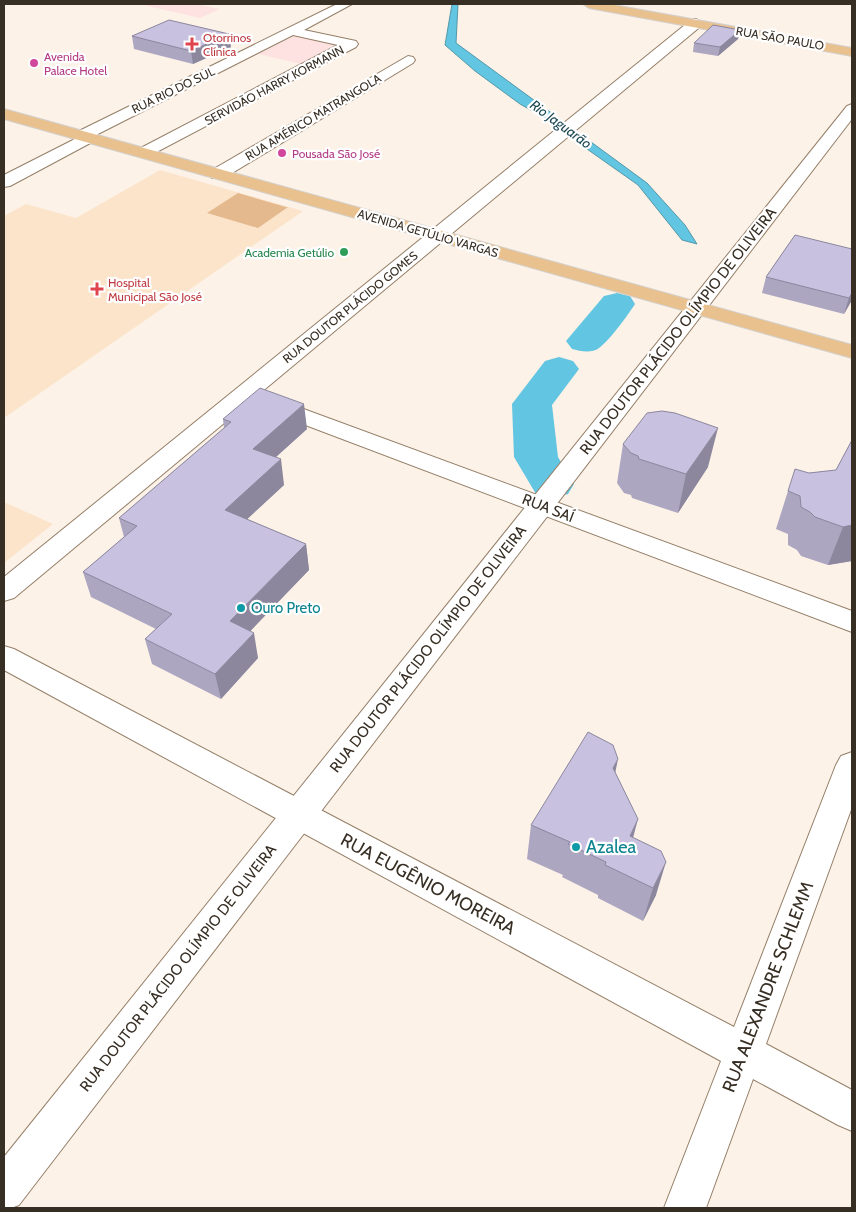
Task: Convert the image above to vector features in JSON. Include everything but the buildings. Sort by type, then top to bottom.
[{"type":"main road","name":"RUA SÃO PAULO","points":[[590,4],[852,52]]},
{"type":"main road","name":"AVENIDA GETÚLIO VARGAS","points":[[4,114],[852,352]]},
{"type":"street","name":"RUA RIO DO SUL","points":[[4,182],[85,137],[346,4]]},
{"type":"street","name":"RUA DOUTOR PLÁCIDO GOMES","points":[[4,591],[696,23]]},
{"type":"street","name":"SERVIDÃO HARRY KORMANN","points":[[143,153],[351,44],[292,31]]},
{"type":"street","name":"RUA AMÉRICO MATRANGOLA","points":[[218,174],[408,60]]},
{"type":"street","name":"RUA DOUTOR PLÁCIDO OLÍMPIO DE OLIVEIRA","points":[[4,1190],[852,108]]},
{"type":"street","name":"RUA SAÍ","points":[[244,394],[852,622]]},
{"type":"street","name":"RUA EUGÊNIO MOREIRA","points":[[4,657],[852,1111]]},
{"type":"street","name":"RUA ALEXANDRE SCHLEMM","points":[[685,1208],[852,765]]},
{"type":"shaded area","points":[[139,4],[196,4],[220,9],[200,18]]},
{"type":"shaded area","points":[[298,34],[340,44],[301,64],[258,54]]},
{"type":"shaded area","name":"Hospital Municipal São José","points":[[160,170],[303,211],[4,418],[4,216],[26,204],[76,218]]},
{"type":"shaded area","points":[[238,193],[288,207],[258,228],[207,213]]},
{"type":"shaded area","points":[[4,502],[53,524],[4,563]]},
{"type":"water","name":"Rio Jaguarão","points":[[452,4],[458,4],[456,43],[647,183],[685,225],[697,244],[682,240],[638,185],[550,121],[520,104],[475,71],[445,45]]},
{"type":"waterway","name":"Rio Jaguarão","points":[[585,341],[617,304]]},
{"type":"waterway","name":"Rio Jaguarão","points":[[552,484],[536,457],[532,404],[559,369]]},
{"type":"place","name":"Otorrinos Clínica","points":[[192,44]]},
{"type":"place","name":"Avenida Palace Hotel","points":[[34,63]]},
{"type":"place","name":"Pousada São José","points":[[282,153]]},
{"type":"place","name":"Academia Getúlio","points":[[344,252]]},
{"type":"place","name":"Hospital Municipal São José","points":[[97,289]]},
{"type":"place","name":"Ouro Preto","points":[[241,608]]},
{"type":"place","name":"Azalea","points":[[576,847]]}]
